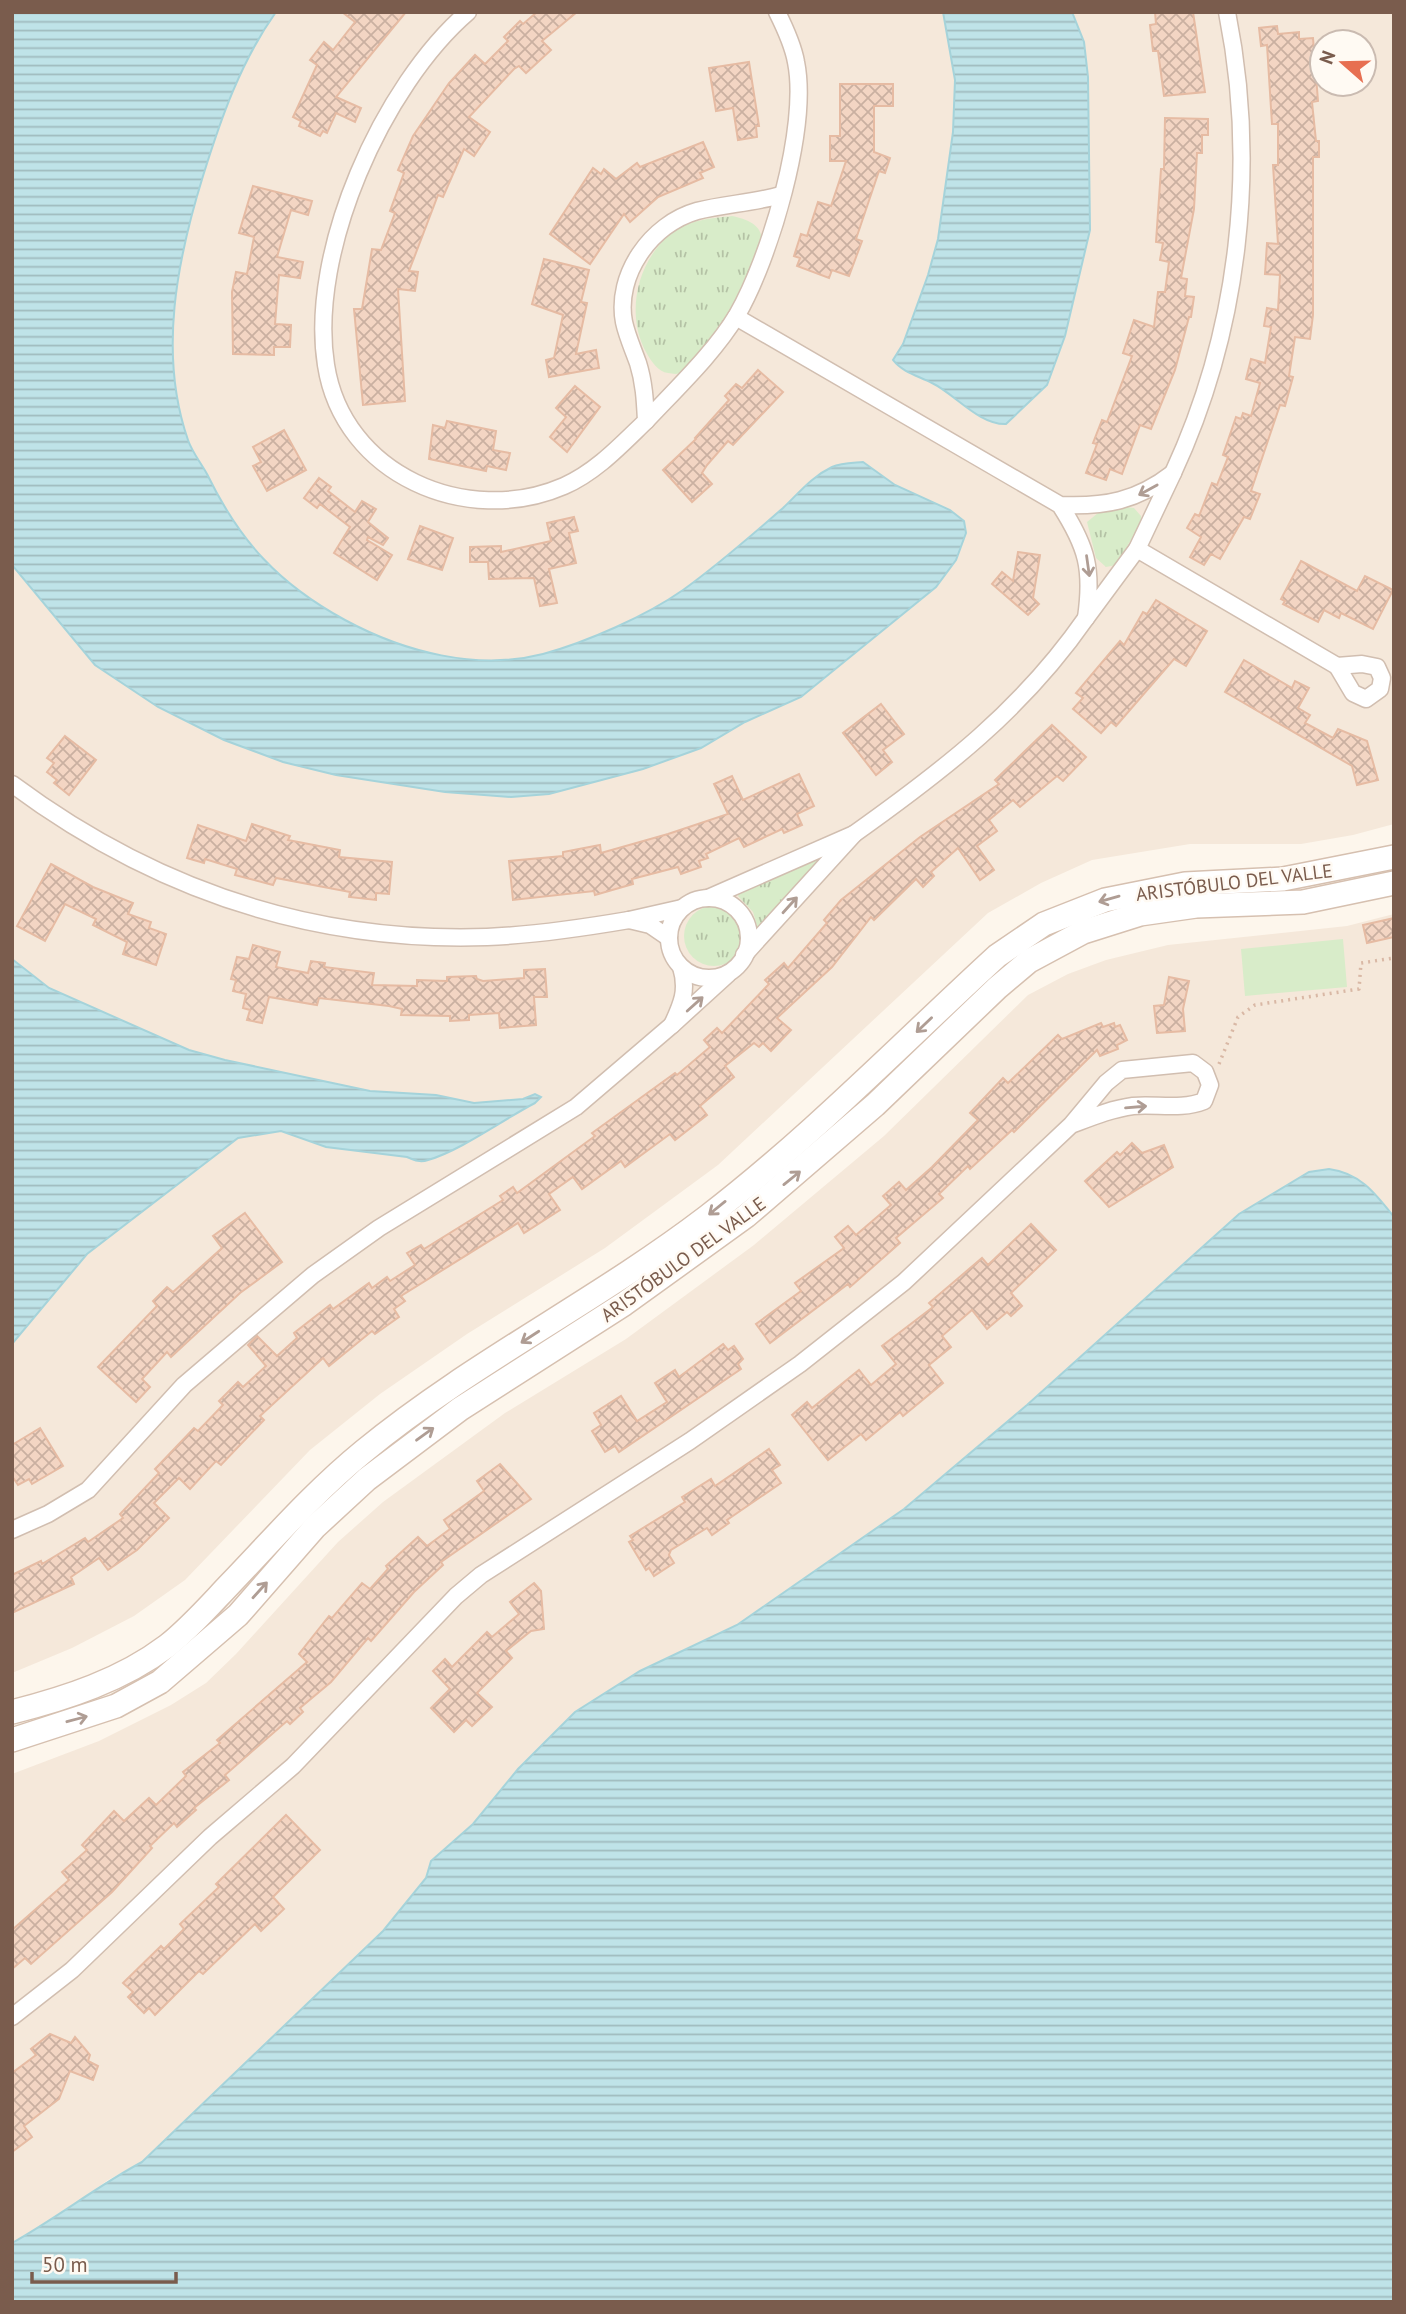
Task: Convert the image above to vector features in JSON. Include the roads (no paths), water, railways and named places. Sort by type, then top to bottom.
[{"type":"street","points":[[468,12],[426,56],[396,100],[366,154],[335,246],[326,313],[326,366],[334,394],[365,446],[387,467],[419,486],[464,500],[514,502],[564,486],[616,450],[686,378],[736,317],[757,275],[792,151],[797,78],[793,52],[777,12]]},
{"type":"street","points":[[12,1530],[48,1514],[89,1490],[184,1385],[313,1275],[379,1228],[576,1107],[733,969],[854,834],[978,741],[1052,665],[1137,550],[1173,473],[1207,387],[1229,294],[1238,234],[1241,153],[1239,83],[1227,12]]},
{"type":"street","points":[[646,421],[645,390],[626,332],[622,307],[634,262],[650,241],[671,223],[694,212],[781,195]]},
{"type":"street","points":[[736,317],[1060,505],[1091,506],[1129,500],[1153,489],[1173,473]]},
{"type":"street","points":[[1060,505],[1084,547],[1090,570],[1086,618]]},
{"type":"street","points":[[1137,550],[1337,666]]},
{"type":"street","points":[[12,784],[83,834],[166,877],[262,910],[316,922],[405,935],[487,937],[629,920],[682,908],[854,834]]},
{"type":"street","name":"ARISTÓBULO DEL VALLE","points":[[12,1712],[91,1688],[134,1668],[169,1645],[318,1491],[365,1450],[419,1409],[638,1266],[708,1216],[803,1138],[997,956],[1025,935],[1062,914],[1154,888],[1283,879],[1394,857]]},
{"type":"street","name":"ARISTÓBULO DEL VALLE","points":[[12,1740],[116,1706],[160,1682],[238,1615],[315,1527],[367,1479],[460,1409],[624,1304],[746,1216],[856,1122],[996,988],[1029,961],[1083,932],[1140,914],[1183,907],[1303,902],[1394,883]]},
{"type":"street","points":[[708,898],[721,900],[743,916],[748,943],[744,956]]},
{"type":"street","points":[[672,1025],[685,994],[686,984],[681,967],[674,958],[669,938],[671,927],[682,908]]},
{"type":"street","points":[[629,920],[650,925],[669,938]]},
{"type":"street","points":[[681,967],[701,977],[723,975],[733,969]]},
{"type":"street","points":[[12,2017],[72,1970],[209,1837],[293,1766],[473,1582],[575,1513],[690,1441],[800,1364],[904,1282],[1071,1125],[1106,1083],[1122,1070],[1193,1063],[1205,1072],[1210,1086],[1204,1101],[1194,1105],[1135,1106],[1107,1111],[1071,1125]]},
{"type":"water","points":[[12,12],[276,12],[242,70],[203,176],[185,241],[174,307],[174,374],[179,407],[190,444],[233,520],[248,541],[281,576],[300,592],[345,620],[416,649],[467,659],[518,659],[560,649],[616,627],[668,600],[734,550],[818,476],[836,466],[851,463],[863,462],[895,485],[950,510],[964,521],[966,533],[956,560],[936,587],[801,697],[745,722],[701,748],[643,769],[549,794],[511,797],[445,792],[336,775],[283,762],[224,740],[158,707],[95,665],[12,565]]},
{"type":"water","points":[[943,12],[1072,12],[1084,42],[1088,77],[1090,230],[1065,336],[1047,385],[1006,424],[986,420],[941,388],[906,371],[893,360],[903,344],[938,239],[953,132],[955,80]]},
{"type":"water","points":[[12,959],[49,988],[189,1050],[225,1060],[370,1091],[436,1095],[474,1103],[523,1099],[535,1094],[541,1097],[468,1142],[425,1161],[326,1147],[281,1131],[238,1138],[87,1254],[12,1344]]},
{"type":"water","points":[[1329,1169],[1358,1180],[1373,1192],[1394,1217],[1394,2302],[12,2302],[12,2243],[142,2162],[383,1931],[426,1878],[431,1861],[473,1824],[518,1769],[575,1712],[640,1671],[737,1625],[904,1509],[1027,1405],[1239,1214],[1309,1172]]}]
